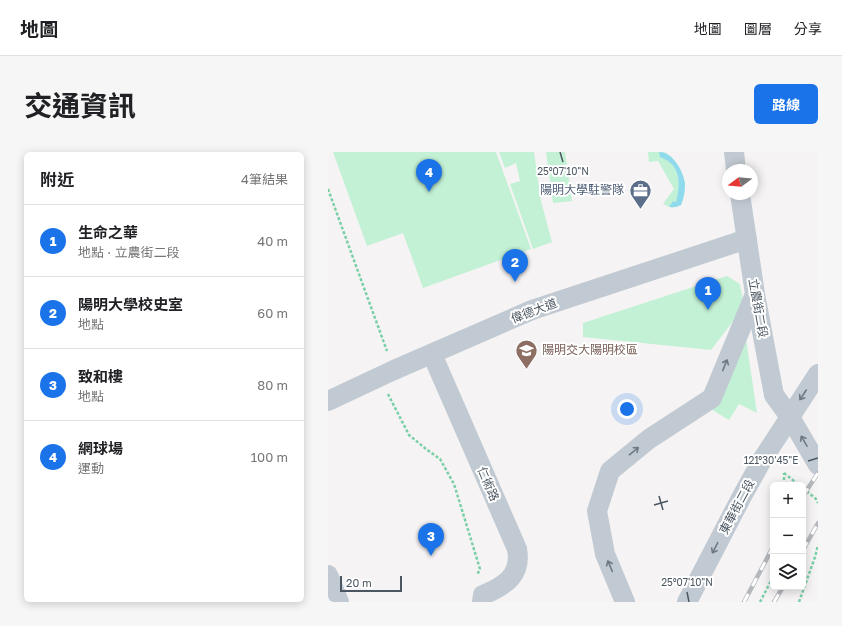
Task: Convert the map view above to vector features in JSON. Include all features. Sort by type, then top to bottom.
[{"type":"street","points":[[734,152],[735,164]]},
{"type":"street","name":"立農街二段","points":[[741,200],[755,294],[774,396],[790,417],[818,465]]},
{"type":"street","name":"偉德大道","points":[[328,401],[532,310],[747,239]]},
{"type":"street","points":[[625,602],[605,554],[597,511],[610,471],[649,439],[712,398],[755,294]]},
{"type":"street","name":"仁術路","points":[[432,354],[518,554],[519,559],[513,576],[502,586],[483,595],[482,602]]},
{"type":"street","name":"東華街二段","points":[[687,602],[740,498],[818,374]]},
{"type":"street","points":[[328,574],[338,602]]},
{"type":"path","points":[[328,190],[387,374],[409,435],[440,459],[454,484],[480,569],[475,580]]},
{"type":"path","points":[[784,482],[784,473],[795,482]]},
{"type":"path","points":[[806,491],[816,499],[818,503]]},
{"type":"path","points":[[799,602],[816,557],[818,545]]},
{"type":"path","points":[[760,602],[770,583]]},
{"type":"green space","points":[[333,152],[496,152],[531,249],[423,288],[403,233],[367,246]]},
{"type":"green space","points":[[499,152],[534,152],[541,201],[552,242],[533,249],[510,184],[520,181],[516,163],[505,168]]},
{"type":"green space","points":[[546,152],[565,152],[572,201],[553,203]]},
{"type":"green space","points":[[648,152],[664,152],[677,164],[683,175],[685,187],[681,205],[672,208],[663,204],[674,189],[658,161],[649,162]]},
{"type":"green space","points":[[727,276],[740,284],[744,307],[711,350],[583,337],[583,323]]},
{"type":"green space","points":[[745,332],[757,413],[739,404],[729,420],[709,408]]},
{"type":"water","points":[[659,152],[669,155],[673,159],[680,168],[684,178],[685,186],[683,200],[681,205],[676,207],[669,207],[673,201],[676,202],[678,195],[678,175],[672,164],[660,157]]},
{"type":"railway","points":[[806,491],[818,473]]},
{"type":"railway","points":[[806,545],[818,523]]},
{"type":"railway","points":[[744,602],[770,553]]},
{"type":"railway","points":[[774,602],[781,590]]},
{"type":"place","name":"網球場","points":[[429,192]]},
{"type":"place","name":"陽明大學駐警隊","points":[[640,210]]},
{"type":"place","name":"陽明大學校史室","points":[[515,282]]},
{"type":"place","name":"生命之華","points":[[708,310]]},
{"type":"place","name":"陽明交大陽明校區","points":[[526,370]]},
{"type":"place","name":"致和樓","points":[[431,556]]}]
